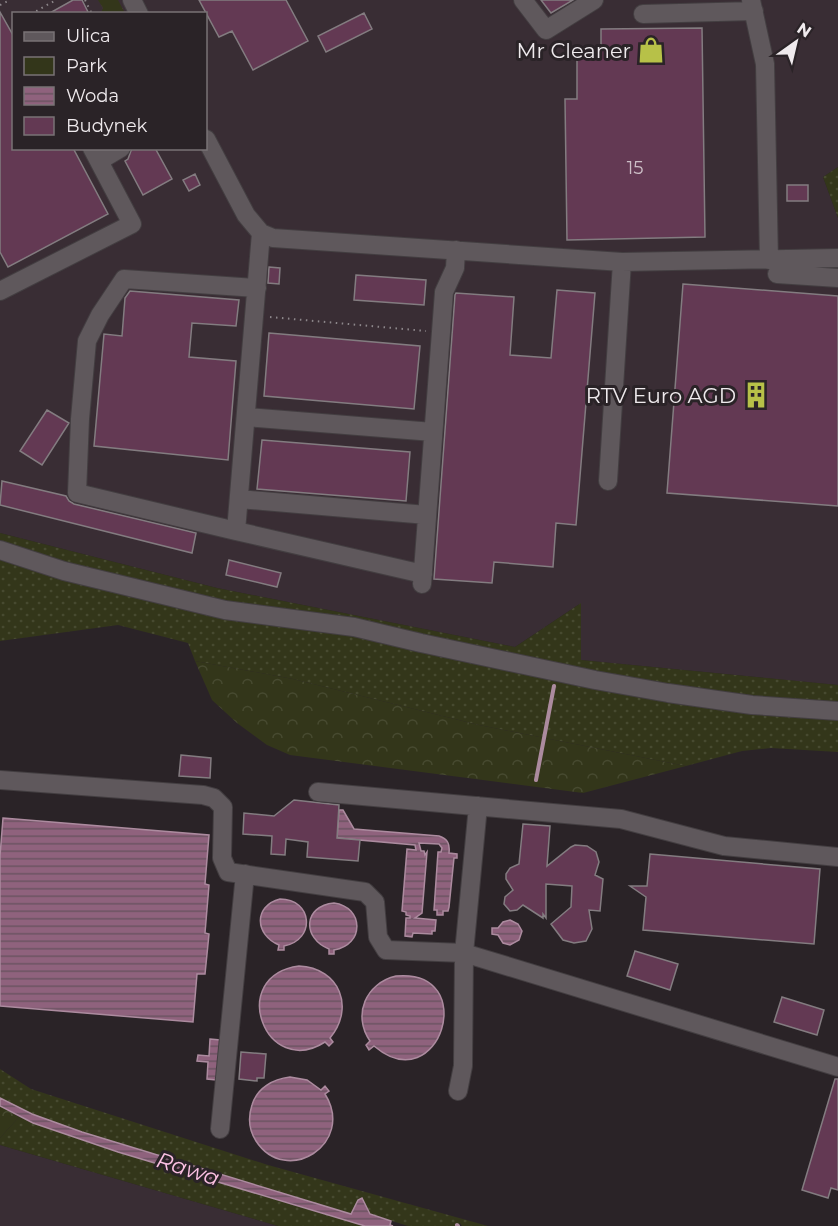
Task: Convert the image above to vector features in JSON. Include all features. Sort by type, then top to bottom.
[{"type":"street","points":[[523,0],[546,30],[594,0]]},
{"type":"street","points":[[643,14],[752,6],[765,64],[773,267]]},
{"type":"street","points":[[207,141],[246,215],[261,233],[273,238],[622,262],[773,267],[838,278]]},
{"type":"street","points":[[0,291],[132,224],[96,155],[114,150]]},
{"type":"street","points":[[236,531],[261,233]]},
{"type":"street","points":[[257,288],[124,279],[100,315],[87,341],[77,493],[422,579],[444,292],[455,268],[456,250]]},
{"type":"street","points":[[773,267],[838,258]]},
{"type":"street","points":[[608,481],[622,262]]},
{"type":"street","points":[[246,417],[433,432]]},
{"type":"street","points":[[238,500],[427,515]]},
{"type":"street","points":[[0,550],[64,571],[225,610],[354,627],[595,680],[668,693],[752,705],[838,711]]},
{"type":"street","points":[[0,780],[203,795],[214,798],[223,807],[222,858],[228,872],[365,892],[375,902],[378,937],[386,950],[464,953],[838,1067]]},
{"type":"street","points":[[318,792],[621,819],[724,846],[838,857]]},
{"type":"street","points":[[458,1091],[463,1066],[464,953],[478,806]]},
{"type":"street","points":[[220,1129],[245,874]]},
{"type":"path","points":[[0,5],[10,0]]},
{"type":"path","points":[[34,12],[56,0]]},
{"type":"path","points":[[254,316],[441,332]]},
{"type":"shaded area","points":[[0,0],[838,0],[838,167],[823,177],[838,218],[838,685],[580,660],[581,603],[515,647],[217,588],[0,533]]},
{"type":"shaded area","points":[[0,1145],[278,1226],[0,1226]]},
{"type":"green space","points":[[98,0],[118,0],[124,12],[101,12],[103,8]]},
{"type":"green space","points":[[838,167],[838,218],[823,177]]},
{"type":"green space","points":[[0,533],[217,588],[515,647],[581,603],[581,660],[838,685],[838,752],[771,748],[742,751],[686,766],[479,725],[293,679],[195,661],[188,643],[118,625],[0,641]]},
{"type":"green space","points":[[195,661],[293,679],[479,725],[686,766],[583,793],[290,755],[267,745],[237,723],[212,700]]},
{"type":"green space","points":[[0,1069],[31,1089],[268,1165],[488,1226],[462,1226],[460,1223],[456,1226],[408,1226],[370,1214],[358,1200],[351,1214],[82,1132],[32,1114],[0,1098]]},
{"type":"green space","points":[[0,1106],[19,1117],[0,1138]]},
{"type":"green space","points":[[19,1117],[118,1152],[365,1226],[278,1226],[0,1145],[0,1138]]},
{"type":"water","points":[[339,810],[343,810],[354,829],[439,836],[448,842],[449,853],[457,854],[457,858],[454,858],[448,911],[443,911],[443,915],[437,915],[437,910],[434,910],[438,852],[441,852],[442,848],[439,844],[419,843],[421,851],[424,851],[425,855],[427,852],[422,913],[415,918],[436,920],[435,931],[432,931],[432,934],[413,933],[412,937],[405,936],[406,918],[410,918],[406,912],[402,911],[407,849],[416,850],[415,845],[337,838]]},
{"type":"water","points":[[3,818],[209,835],[205,884],[209,885],[205,933],[209,934],[205,974],[197,974],[193,1022],[0,1006],[0,856]]},
{"type":"water","points":[[280,899],[291,901],[299,906],[306,920],[302,936],[284,946],[284,950],[278,950],[279,945],[265,935],[260,921],[265,908]]},
{"type":"water","points":[[334,903],[351,911],[357,926],[356,934],[351,941],[344,947],[334,950],[334,954],[329,954],[329,949],[314,938],[310,923],[316,910]]},
{"type":"water","points":[[510,920],[518,924],[522,931],[519,940],[510,945],[503,943],[498,935],[492,934],[492,928],[498,928],[503,922]]},
{"type":"water","points":[[299,966],[313,968],[325,974],[339,992],[342,1003],[341,1014],[338,1026],[330,1038],[333,1042],[329,1046],[325,1042],[304,1050],[286,1048],[272,1037],[262,1022],[260,1004],[264,987],[277,974]]},
{"type":"water","points":[[396,976],[422,979],[438,991],[444,1009],[442,1029],[432,1046],[417,1058],[397,1059],[374,1046],[369,1050],[366,1045],[370,1041],[362,1021],[365,1001],[377,985]]},
{"type":"water","points":[[210,1039],[220,1040],[216,1080],[207,1079],[208,1062],[197,1061],[198,1055],[209,1056]]},
{"type":"water","points":[[290,1077],[307,1080],[321,1090],[325,1086],[329,1091],[325,1094],[332,1112],[332,1129],[325,1143],[313,1154],[299,1160],[284,1160],[269,1154],[256,1141],[250,1123],[254,1099],[262,1089],[272,1082]]},
{"type":"water","name":"Rawa","points":[[0,1098],[32,1114],[82,1132],[351,1214],[358,1200],[362,1198],[370,1214],[391,1221],[390,1225],[393,1226],[365,1226],[118,1152],[33,1123],[0,1106]]},
{"type":"building","points":[[73,0],[82,0],[88,12],[52,12]]},
{"type":"building","points":[[199,0],[286,0],[308,41],[253,70],[232,31],[219,37]]},
{"type":"building","points":[[541,0],[573,0],[551,13]]},
{"type":"building","points":[[0,12],[12,33],[12,150],[74,150],[108,214],[8,267],[0,252]]},
{"type":"building","points":[[364,13],[372,29],[326,52],[318,36]]},
{"type":"building","points":[[702,28],[705,237],[567,240],[565,99],[577,99],[577,53],[601,52],[601,29]]},
{"type":"building","points":[[131,150],[156,150],[172,179],[143,195],[125,161]]},
{"type":"building","points":[[195,174],[200,185],[189,191],[183,180]]},
{"type":"building","points":[[787,185],[808,185],[808,201],[787,201]]},
{"type":"building","points":[[269,267],[280,268],[279,284],[268,283]]},
{"type":"building","points":[[356,275],[426,280],[424,305],[354,300]]},
{"type":"building","name":"RTV Euro AGD","points":[[683,284],[838,296],[838,506],[667,493]]},
{"type":"building","points":[[557,290],[595,293],[576,525],[556,523],[553,567],[494,562],[492,583],[434,579],[455,295],[456,293],[514,297],[510,355],[551,358]]},
{"type":"building","points":[[130,291],[239,300],[236,326],[192,323],[189,357],[236,361],[228,460],[94,446],[104,334],[122,336],[125,298]]},
{"type":"building","points":[[269,333],[420,346],[414,409],[264,396]]},
{"type":"building","points":[[47,410],[69,423],[42,465],[20,451]]},
{"type":"building","points":[[262,440],[410,452],[406,501],[257,489]]},
{"type":"building","points":[[2,481],[66,496],[74,504],[196,533],[192,553],[0,505]]},
{"type":"building","points":[[229,560],[281,573],[277,587],[226,575]]},
{"type":"building","points":[[181,755],[211,758],[210,778],[179,776]]},
{"type":"building","points":[[294,800],[339,805],[337,838],[360,840],[358,861],[307,857],[308,842],[286,839],[285,855],[271,854],[272,836],[243,834],[244,813],[274,816]]},
{"type":"building","points":[[523,824],[550,826],[547,866],[575,845],[587,846],[596,852],[599,862],[595,875],[603,879],[600,911],[589,910],[592,929],[586,941],[574,943],[563,940],[551,924],[571,907],[572,886],[546,884],[546,918],[543,914],[543,918],[523,905],[517,910],[510,911],[504,904],[505,897],[513,890],[506,879],[506,874],[510,868],[519,864]]},
{"type":"building","points":[[650,854],[820,869],[814,944],[643,930],[646,897],[630,886],[647,886]]},
{"type":"building","points":[[635,951],[678,964],[670,990],[627,976]]},
{"type":"building","points":[[782,997],[824,1010],[817,1035],[774,1022]]},
{"type":"building","points":[[241,1052],[266,1054],[264,1078],[257,1078],[257,1081],[239,1079]]},
{"type":"building","points":[[835,1079],[838,1079],[838,1190],[831,1188],[828,1198],[802,1190]]},
{"type":"waterway","points":[[536,780],[554,686]]},
{"type":"place","name":"Mr Cleaner","points":[[651,50]]},
{"type":"place","name":"RTV Euro AGD","points":[[756,395]]}]
